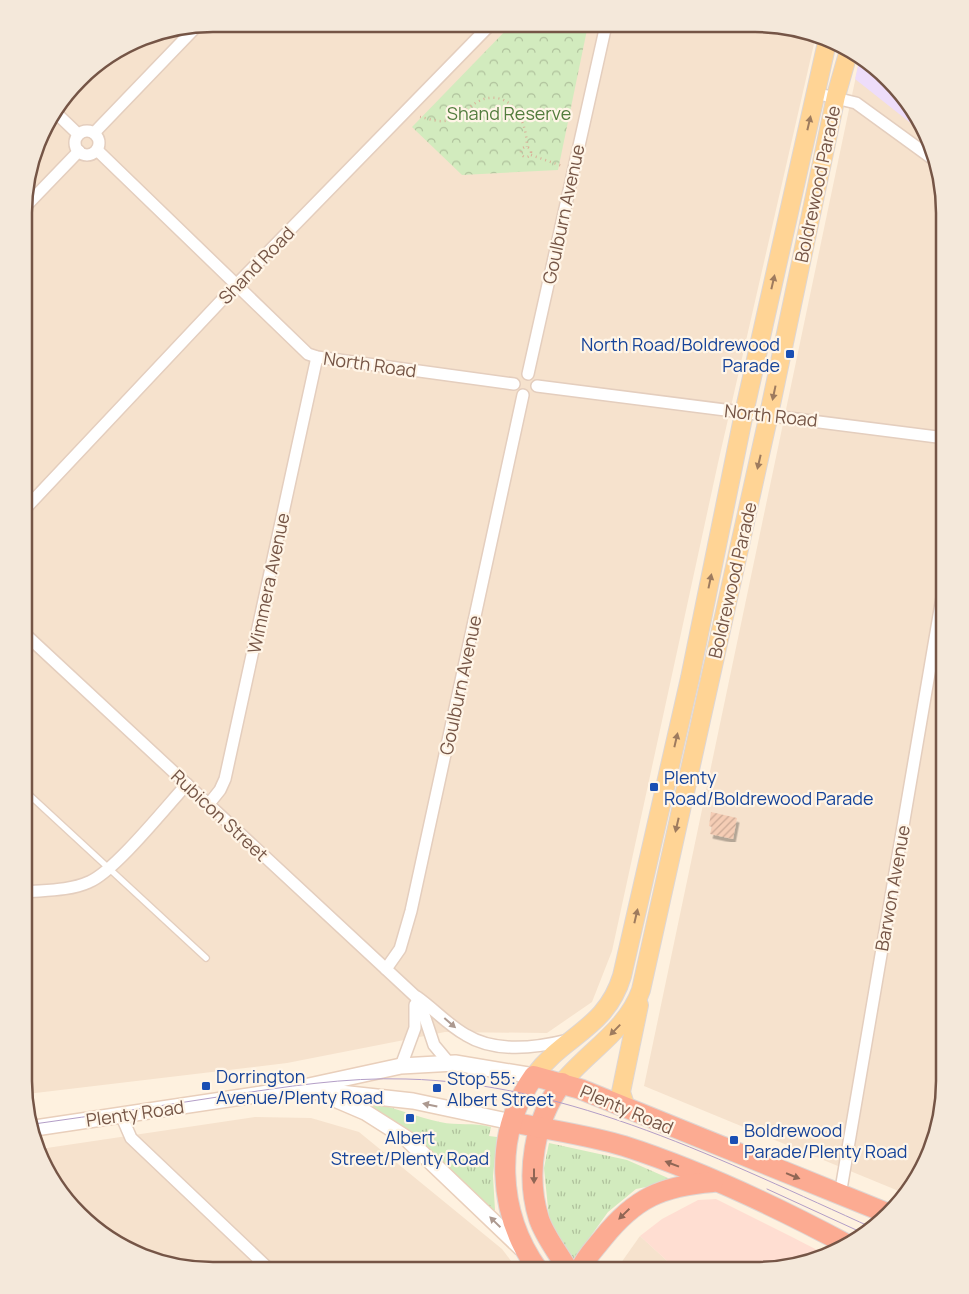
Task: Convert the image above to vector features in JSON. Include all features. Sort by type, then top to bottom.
[{"type":"highway","name":"Plenty Road","points":[[534,1076],[562,1083],[882,1211]]},
{"type":"highway","points":[[532,1262],[519,1240],[512,1221],[505,1190],[505,1161],[512,1122],[521,1097],[534,1076]]},
{"type":"highway","points":[[562,1083],[550,1100],[540,1128],[533,1176],[540,1220],[564,1262]]},
{"type":"highway","name":"Plenty Road","points":[[512,1122],[623,1146],[717,1182],[839,1241]]},
{"type":"highway","points":[[586,1262],[612,1227],[634,1205],[664,1190],[717,1182]]},
{"type":"main road","name":"Boldrewood Parade","points":[[534,1076],[551,1055],[598,1019],[610,1004],[619,986],[690,678],[744,413],[826,46]]},
{"type":"main road","name":"Boldrewood Parade","points":[[562,1083],[618,1027],[632,1010],[641,990],[769,414],[836,96],[847,58]]},
{"type":"main road","points":[[690,678],[709,681]]},
{"type":"main road","points":[[626,1108],[621,1092],[641,990]]},
{"type":"main road","name":"Plenty Road","points":[[39,1127],[295,1089],[401,1066],[449,1063],[534,1076]]},
{"type":"main road","name":"Plenty Road","points":[[295,1089],[413,1101],[512,1122]]},
{"type":"main road","points":[[316,1091],[365,1112],[406,1138],[532,1262]]},
{"type":"street","name":"Shand Road","points":[[32,502],[236,286],[482,32]]},
{"type":"street","name":"Goulburn Avenue","points":[[528,374],[604,32]]},
{"type":"street","points":[[94,133],[189,34]]},
{"type":"street","points":[[815,92],[856,102],[927,154]]},
{"type":"street","points":[[60,117],[78,134]]},
{"type":"street","points":[[86,131],[94,133],[99,141],[96,150],[88,155],[79,151],[75,143],[78,134],[86,131]]},
{"type":"street","name":"North Road","points":[[96,150],[299,346],[317,357],[514,384]]},
{"type":"street","points":[[33,198],[79,151]]},
{"type":"street","name":"Wimmera Avenue","points":[[208,805],[220,790],[225,779],[317,357]]},
{"type":"street","points":[[520,374],[528,374],[536,380],[537,386],[531,394],[523,395],[516,390],[514,384],[520,374]]},
{"type":"street","name":"North Road","points":[[537,386],[744,413],[769,414],[936,437]]},
{"type":"street","name":"Goulburn Avenue","points":[[386,969],[400,949],[411,911],[523,395]]},
{"type":"street","name":"Barwon Avenue","points":[[840,1195],[936,633]]},
{"type":"street","name":"Rubicon Street","points":[[32,638],[36,645]]},
{"type":"street","name":"Rubicon Street","points":[[32,641],[408,989],[470,1038],[493,1045],[523,1047]]},
{"type":"street","points":[[32,891],[69,888],[90,882],[108,869],[187,784]]},
{"type":"street","name":"Rubicon Street","points":[[408,989],[422,1009],[434,1045],[449,1063]]},
{"type":"street","name":"Rubicon Street","points":[[401,1066],[411,1043],[416,1018],[414,1001],[408,989]]},
{"type":"street","name":"Boldrewood Parade","points":[[523,1047],[572,1039]]},
{"type":"street","points":[[121,1115],[132,1138],[262,1262]]},
{"type":"lane","points":[[32,798],[206,958]]},
{"type":"path","points":[[420,117],[443,121],[460,115],[488,98],[502,100],[515,109],[522,118],[527,147],[531,150],[531,155]]},
{"type":"path","points":[[527,147],[522,149],[522,154],[527,158],[531,155],[573,170]]},
{"type":"path","points":[[496,1099],[504,1100]]},
{"type":"shaded area","points":[[213,32],[756,32],[791,36],[814,42],[718,463],[612,951],[592,1002],[547,1033],[445,1032],[287,1063],[33,1093],[32,213],[36,178],[42,155],[51,133],[77,94],[103,70],[144,46],[190,34]]},
{"type":"shaded area","points":[[858,65],[875,77],[892,94],[918,133],[927,155],[936,201],[936,1093],[933,1116],[923,1150],[899,1191],[644,1086]]},
{"type":"shaded area","points":[[858,65],[884,85],[899,103],[913,125],[855,79]]},
{"type":"shaded area","points":[[255,1117],[311,1118],[359,1132],[502,1249],[512,1262],[213,1262],[178,1258],[155,1252],[133,1243],[94,1217],[70,1191],[45,1148]]},
{"type":"shaded area","points":[[716,1199],[818,1251],[791,1258],[756,1262],[668,1262],[640,1236],[662,1219],[698,1200]]},
{"type":"shaded area","points":[[640,1236],[668,1262],[622,1262]]},
{"type":"green space","name":"Shand Reserve","points":[[504,32],[587,32],[558,170],[462,175],[412,127]]},
{"type":"green space","points":[[375,1104],[440,1122],[491,1127],[489,1136],[497,1137],[493,1176],[495,1210],[492,1211],[421,1142],[372,1108]]},
{"type":"green space","points":[[549,1143],[627,1160],[668,1178],[672,1182],[636,1189],[608,1212],[572,1262],[549,1218],[544,1168]]},
{"type":"building","points":[[711,812],[737,818],[733,839],[710,834],[712,827],[709,826]]},
{"type":"tram line","points":[[38,1123],[315,1083],[406,1079],[468,1084],[528,1095],[588,1110],[646,1130],[761,1177],[865,1224]]},
{"type":"tram line","points":[[767,1189],[857,1230]]},
{"type":"place","name":"North Road/Boldrewood Parade","points":[[790,354]]},
{"type":"place","name":"Plenty Road/Boldrewood Parade","points":[[654,787]]},
{"type":"place","name":"Dorrington Avenue/Plenty Road","points":[[206,1086]]},
{"type":"place","name":"Stop 55: Albert Street","points":[[437,1088]]},
{"type":"place","name":"Albert Street/Plenty Road","points":[[410,1118]]},
{"type":"place","name":"Boldrewood Parade/Plenty Road","points":[[734,1140]]}]
